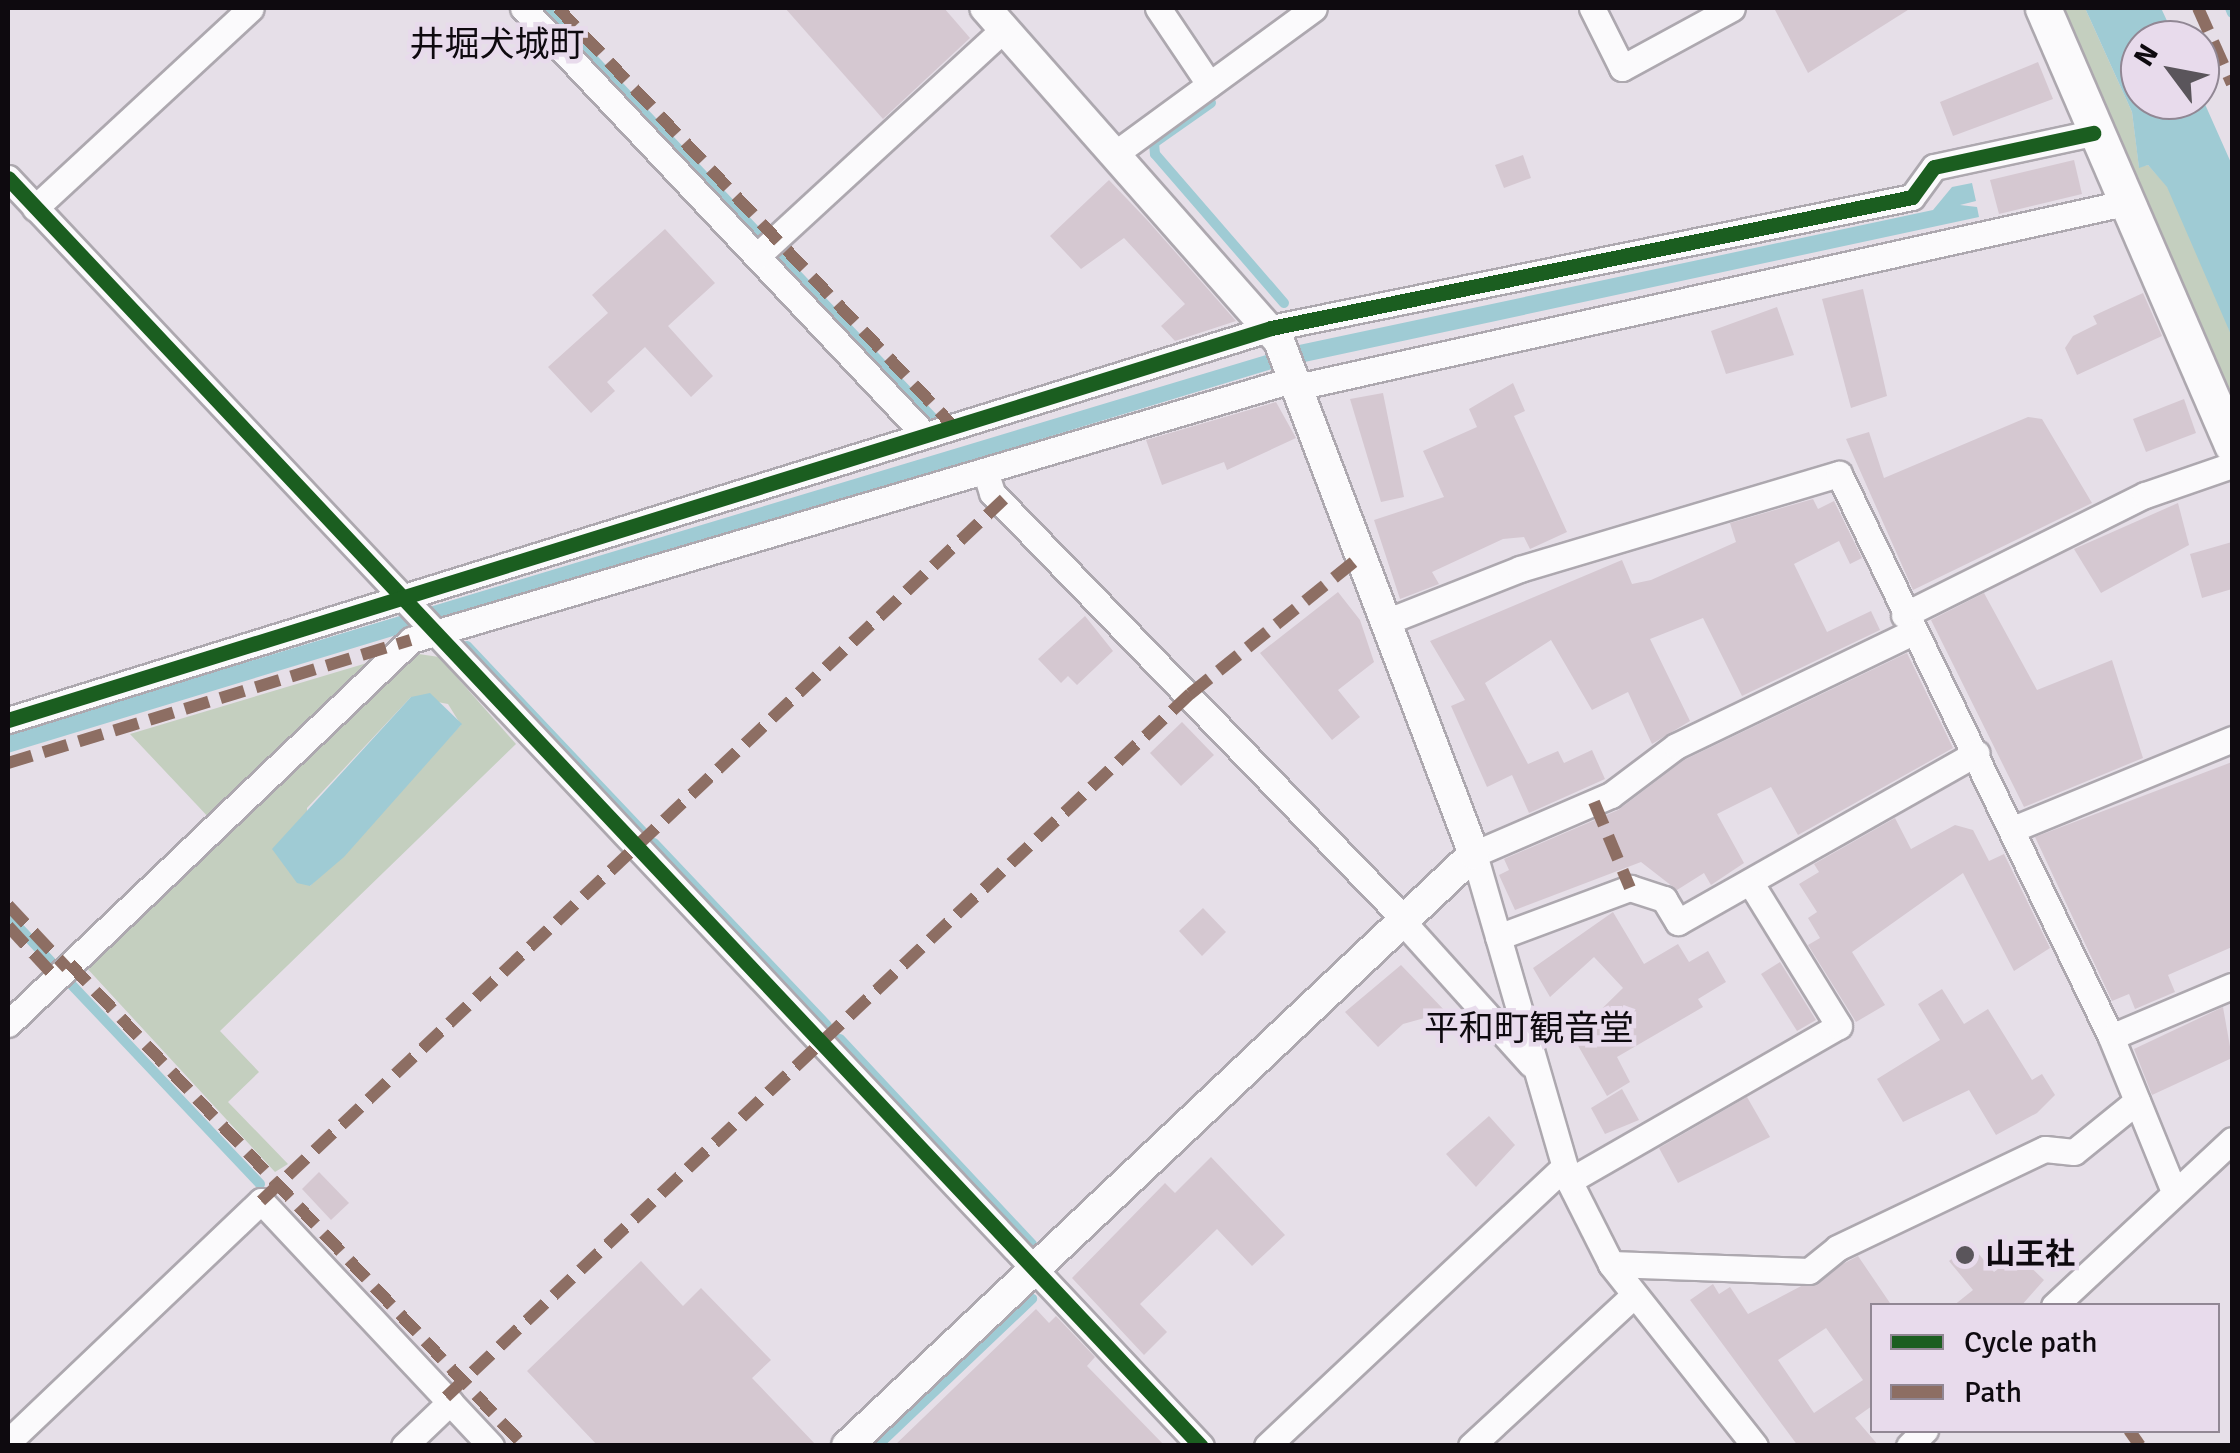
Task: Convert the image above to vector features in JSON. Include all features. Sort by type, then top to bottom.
[{"type":"main road","points":[[2042,8],[2232,446]]},
{"type":"street","points":[[35,208],[251,8]]},
{"type":"street","points":[[523,8],[924,434]]},
{"type":"street","points":[[1158,8],[1209,84]]},
{"type":"street","points":[[1116,153],[1314,8]]},
{"type":"street","points":[[1592,8],[1622,68],[1732,8]]},
{"type":"street","points":[[757,256],[994,18],[1275,335],[1474,854],[1566,1174],[1611,1264],[1755,1446]]},
{"type":"street","points":[[8,720],[401,601],[924,434],[1275,335],[1912,197],[1934,167],[2093,133]]},
{"type":"street","points":[[8,178],[431,633],[1202,1446]]},
{"type":"street","points":[[8,1024],[411,640],[1295,379],[2124,204]]},
{"type":"street","points":[[847,1446],[1474,854],[1611,795],[1676,746],[2145,495],[2232,465]]},
{"type":"street","points":[[985,471],[992,493],[1404,922],[1534,1068]]},
{"type":"street","points":[[1388,622],[1520,569],[1839,474],[2111,1037],[2174,1191]]},
{"type":"street","points":[[2013,829],[2232,739]]},
{"type":"street","points":[[1498,937],[1630,888],[1664,899],[1678,922],[1977,754]]},
{"type":"street","points":[[1267,1446],[1566,1174],[1839,1026],[1750,882]]},
{"type":"street","points":[[2111,1037],[2232,986]]},
{"type":"street","points":[[1611,1264],[1809,1271],[1837,1248],[2045,1148],[2074,1152],[2137,1102]]},
{"type":"street","points":[[2057,1303],[2232,1140]]},
{"type":"street","points":[[8,1442],[262,1201],[491,1446]]},
{"type":"street","points":[[1471,1446],[1634,1295]]},
{"type":"street","points":[[404,1446],[450,1402]]},
{"type":"green space","points":[[2063,8],[2085,8],[2120,85],[2120,120],[2133,120],[2139,167],[2148,165],[2167,186],[2199,249],[2232,337],[2232,408]]},
{"type":"green space","points":[[412,653],[439,657],[516,744],[220,1031],[259,1072],[228,1102],[288,1164],[275,1172],[84,965]],"holes":[[[411,697],[448,704],[461,725],[310,886],[307,808]]]},
{"type":"green space","points":[[377,660],[212,821],[130,734]]},
{"type":"water","points":[[2085,8],[2161,8],[2167,20],[2120,20],[2120,85]]},
{"type":"water","points":[[2133,120],[2212,120],[2232,165],[2232,337],[2167,187],[2148,165],[2139,168]]},
{"type":"water","points":[[1972,183],[1976,201],[1960,205],[1977,207],[1979,217],[1272,369],[8,753],[8,734],[1299,345],[1933,210],[1952,187]]},
{"type":"water","points":[[430,693],[462,724],[344,857],[310,886],[297,883],[272,849],[411,697]]},
{"type":"building","points":[[785,8],[944,8],[970,38],[883,119]]},
{"type":"building","points":[[1774,8],[1911,8],[1808,73]]},
{"type":"building","points":[[2038,62],[2053,99],[1953,136],[1940,102]]},
{"type":"building","points":[[1523,155],[1531,178],[1504,188],[1495,165]]},
{"type":"building","points":[[2074,160],[2082,194],[1999,214],[1990,180]]},
{"type":"building","points":[[1109,180],[1236,321],[1175,341],[1161,326],[1185,304],[1124,238],[1081,269],[1050,236]]},
{"type":"building","points":[[665,229],[715,283],[668,326],[713,376],[691,397],[645,347],[607,382],[615,391],[591,413],[548,367],[608,313],[592,295]]},
{"type":"building","points":[[1863,289],[1887,396],[1851,408],[1822,299]]},
{"type":"building","points":[[2143,293],[2162,336],[2077,375],[2065,348],[2073,336],[2097,324],[2093,316]]},
{"type":"building","points":[[1777,307],[1794,355],[1726,374],[1711,331]]},
{"type":"building","points":[[1513,383],[1525,411],[1514,416],[1567,532],[1530,549],[1524,537],[1503,539],[1432,572],[1439,584],[1400,599],[1374,520],[1444,497],[1423,451],[1477,427],[1469,409]]},
{"type":"building","points":[[1383,393],[1404,497],[1381,502],[1350,399]]},
{"type":"building","points":[[2184,399],[2196,433],[2146,452],[2133,419]]},
{"type":"building","points":[[1276,402],[1296,438],[1227,470],[1224,462],[1162,485],[1146,440]]},
{"type":"building","points":[[2028,417],[2042,419],[2092,503],[1913,590],[1846,439],[1869,432],[1884,478]]},
{"type":"building","points":[[1813,499],[1818,509],[1834,501],[1862,558],[1850,564],[1839,541],[1794,564],[1827,632],[1871,611],[1880,630],[1742,696],[1703,618],[1650,639],[1690,721],[1652,744],[1628,692],[1592,710],[1551,640],[1485,683],[1528,764],[1558,751],[1564,763],[1592,750],[1605,779],[1529,813],[1512,775],[1487,787],[1451,706],[1465,700],[1430,641],[1622,560],[1632,584],[1651,580],[1736,542],[1730,523]]},
{"type":"building","points":[[2178,503],[2189,545],[2101,593],[2074,549]]},
{"type":"building","points":[[2232,542],[2232,589],[2202,598],[2190,554]]},
{"type":"building","points":[[1338,592],[1360,620],[1374,662],[1338,690],[1360,717],[1332,740],[1260,653]]},
{"type":"building","points":[[1984,593],[2037,690],[2112,660],[2143,758],[2024,807],[1931,620]]},
{"type":"building","points":[[1085,616],[1113,651],[1077,685],[1068,676],[1061,683],[1038,659]]},
{"type":"building","points":[[1907,653],[1953,748],[1798,835],[1771,787],[1717,814],[1744,863],[1711,885],[1704,873],[1677,890],[1641,862],[1515,910],[1499,875],[1509,870],[1504,859],[1618,810],[1684,760]]},
{"type":"building","points":[[1182,722],[1214,755],[1181,786],[1150,753]]},
{"type":"building","points":[[2232,762],[2232,947],[2168,975],[2175,992],[2135,1009],[2129,994],[2112,1001],[2035,837]]},
{"type":"building","points":[[1895,818],[1911,849],[1955,825],[1973,830],[1989,861],[2004,854],[2050,948],[2014,971],[1963,873],[1852,952],[1885,1005],[1856,1022],[1808,945],[1820,938],[1808,918],[1817,912],[1799,884],[1819,872],[1814,864]]},
{"type":"building","points":[[1203,908],[1226,932],[1202,956],[1179,931]]},
{"type":"building","points":[[1613,912],[1644,964],[1678,944],[1689,962],[1708,951],[1726,982],[1698,999],[1703,1007],[1617,1057],[1630,1082],[1607,1096],[1573,1037],[1623,988],[1594,957],[1550,997],[1533,968]]},
{"type":"building","points":[[1780,962],[1816,1020],[1797,1031],[1761,974]]},
{"type":"building","points":[[1401,965],[1446,1012],[1403,1024],[1378,1047],[1345,1012]]},
{"type":"building","points":[[1942,989],[1964,1024],[1988,1009],[2032,1080],[2042,1074],[2055,1095],[2037,1113],[1996,1135],[1969,1090],[1903,1122],[1877,1079],[1940,1040],[1918,1004]]},
{"type":"building","points":[[2223,1007],[2232,1058],[2152,1095],[2134,1049]]},
{"type":"building","points":[[1622,1089],[1639,1120],[1605,1134],[1591,1108]]},
{"type":"building","points":[[1747,1097],[1770,1137],[1678,1183],[1659,1148]]},
{"type":"building","points":[[1489,1116],[1515,1145],[1476,1187],[1446,1154]]},
{"type":"building","points":[[1211,1157],[1285,1235],[1252,1266],[1217,1229],[1140,1304],[1167,1332],[1144,1355],[1072,1278],[1165,1183],[1175,1193]]},
{"type":"building","points":[[319,1172],[349,1203],[331,1220],[302,1189]]},
{"type":"building","points":[[1971,1245],[1994,1272],[2017,1254],[2044,1280],[2024,1303],[1957,1303],[1973,1290],[1949,1261]]},
{"type":"building","points":[[1858,1256],[1890,1303],[1870,1303],[1870,1407],[1855,1418],[1879,1446],[1798,1446],[1690,1300],[1713,1284],[1719,1294],[1730,1287],[1748,1314]],"holes":[[[1826,1328],[1863,1380],[1814,1413],[1778,1360]]]},
{"type":"building","points":[[641,1261],[683,1306],[701,1288],[771,1360],[752,1378],[817,1446],[598,1446],[527,1371]]},
{"type":"building","points":[[1036,1309],[1049,1323],[1056,1316],[1095,1357],[1087,1366],[1165,1446],[894,1446]]},
{"type":"waterway","points":[[545,8],[760,235]]},
{"type":"waterway","points":[[2230,8],[2232,13]]},
{"type":"waterway","points":[[1211,103],[1154,143],[1155,154],[1284,303]]},
{"type":"waterway","points":[[781,258],[933,418]]},
{"type":"waterway","points":[[467,646],[642,831]]},
{"type":"waterway","points":[[654,843],[827,1025]]},
{"type":"waterway","points":[[8,916],[56,967]]},
{"type":"waterway","points":[[69,982],[260,1184]]},
{"type":"waterway","points":[[840,1039],[1032,1244]]},
{"type":"waterway","points":[[877,1446],[1032,1299]]},
{"type":"marked path","points":[[558,8],[953,426]]},
{"type":"marked path","points":[[2198,8],[2232,84]]},
{"type":"marked path","points":[[261,1201],[1004,499]]},
{"type":"marked path","points":[[446,1397],[1190,694],[1362,555]]},
{"type":"marked path","points":[[8,763],[411,640]]},
{"type":"marked path","points":[[1594,802],[1630,888]]},
{"type":"marked path","points":[[8,905],[67,968]]},
{"type":"marked path","points":[[8,926],[56,978]]},
{"type":"marked path","points":[[70,964],[524,1446]]},
{"type":"marked path","points":[[2131,1433],[2140,1446]]},
{"type":"cycle path","points":[[8,720],[1271,328],[1912,197],[1934,167],[2093,133]]},
{"type":"cycle path","points":[[8,178],[1201,1446]]},
{"type":"place","name":"山王社","points":[[1965,1255]]},
{"type":"district","name":"井堀犬城町","points":[[497,45]]},
{"type":"district","name":"平和町観音堂","points":[[1529,1029]]}]
